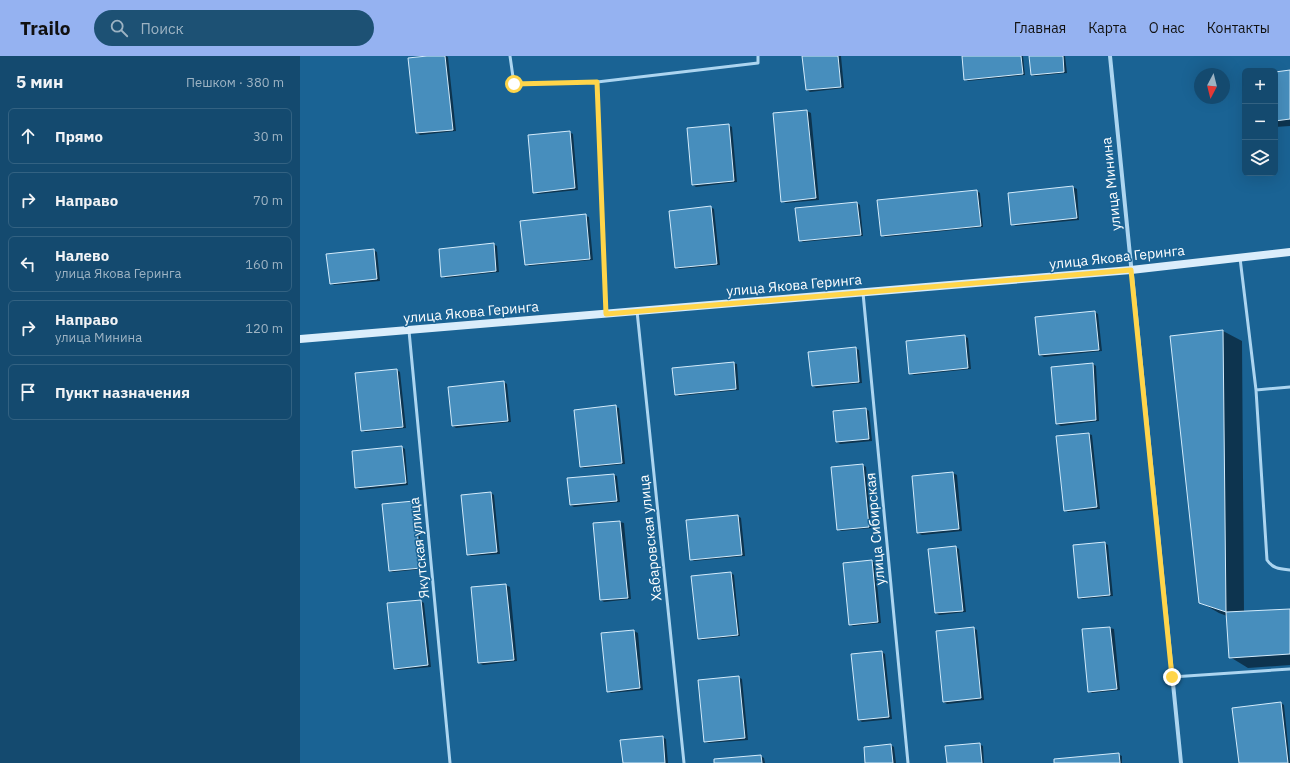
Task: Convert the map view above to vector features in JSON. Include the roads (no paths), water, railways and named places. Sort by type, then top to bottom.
[{"type":"street","name":"улица Минина","points":[[1110,56],[1181,763]]},
{"type":"street","name":"улица Якова Геринга","points":[[300,339],[1131,270],[1290,252]]},
{"type":"lane","points":[[510,56],[514,84],[597,82],[758,64],[758,56]]},
{"type":"lane","points":[[597,82],[606,314]]},
{"type":"lane","points":[[1240,257],[1256,390],[1266,560],[1270,566],[1290,570]]},
{"type":"lane","name":"улица Сибирская","points":[[863,292],[908,763]]},
{"type":"lane","name":"Хабаровская улица","points":[[637,311],[684,763]]},
{"type":"lane","name":"Якутская улица","points":[[408,330],[450,763]]},
{"type":"lane","points":[[1256,390],[1290,387]]},
{"type":"lane","points":[[1172,677],[1290,669]]}]
